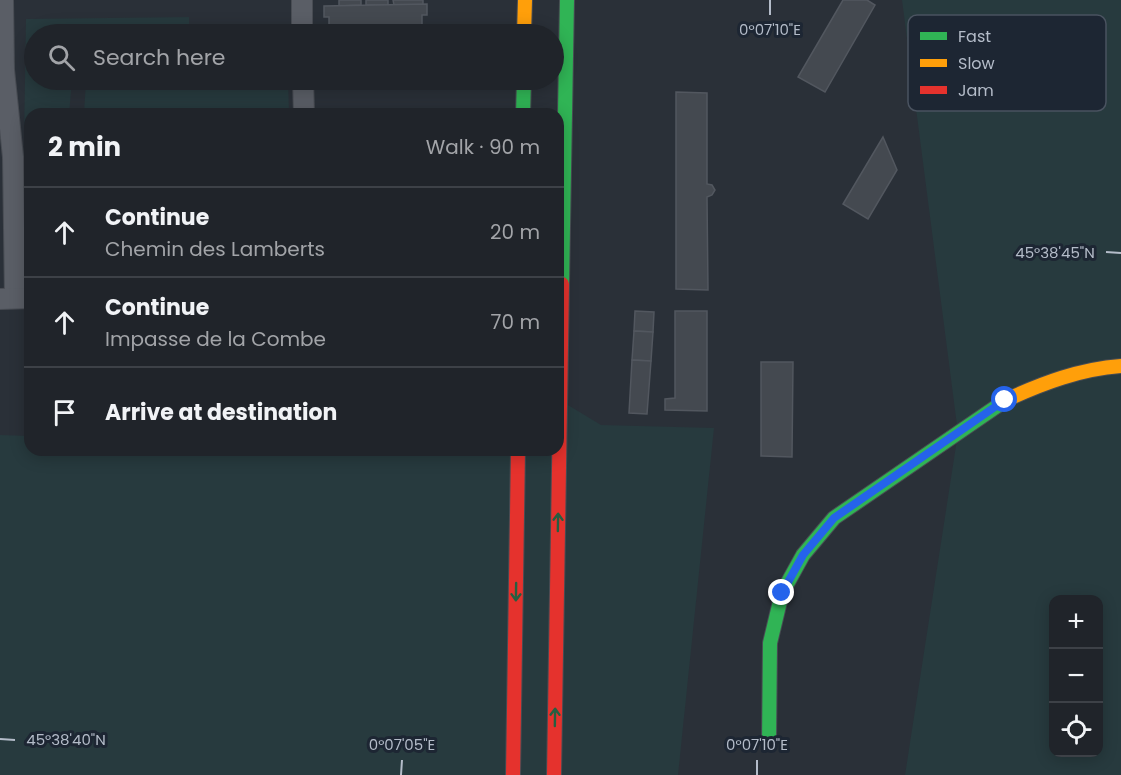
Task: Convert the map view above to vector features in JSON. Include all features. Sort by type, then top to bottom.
[{"type":"main road","points":[[524,24],[525,0]]},
{"type":"main road","points":[[564,179],[567,0]]},
{"type":"main road","points":[[523,108],[524,90]]},
{"type":"main road","points":[[770,743],[770,643],[782,593],[798,565],[834,518],[1005,400],[1047,381],[1106,367],[1121,366]]},
{"type":"main road","points":[[513,775],[518,456]]},
{"type":"main road","points":[[554,775],[559,456]]},
{"type":"street","points":[[3,0],[4,70],[13,158],[15,299]]},
{"type":"street","points":[[302,0],[303,24]]},
{"type":"street","points":[[303,90],[304,108]]},
{"type":"green space","points":[[902,0],[1121,0],[1121,775],[905,775],[958,433],[916,111],[1106,111],[1106,15],[908,15],[908,46]]},
{"type":"green space","points":[[189,17],[189,24],[26,24],[26,19]]},
{"type":"green space","points":[[25,90],[71,90],[70,108],[25,108]]},
{"type":"green space","points":[[85,90],[288,90],[289,108],[84,108]]},
{"type":"green space","points":[[564,403],[601,425],[714,428],[678,775],[0,775],[0,435],[24,436],[24,456],[564,456]]},
{"type":"building","points":[[339,0],[361,0],[361,5],[339,6]]},
{"type":"building","points":[[366,0],[388,0],[388,5],[366,5]]},
{"type":"building","points":[[393,0],[423,0],[423,5],[394,5]]},
{"type":"building","points":[[843,0],[867,0],[875,5],[825,92],[798,77]]},
{"type":"building","points":[[427,4],[427,15],[422,15],[422,24],[329,24],[329,17],[324,17],[324,6]]},
{"type":"building","points":[[676,92],[707,93],[707,184],[712,185],[715,190],[707,197],[708,290],[676,289]]},
{"type":"building","points":[[883,137],[897,170],[868,219],[843,204]]},
{"type":"building","points":[[635,311],[654,312],[653,332],[634,331]]},
{"type":"building","points":[[675,311],[707,311],[707,411],[665,410],[665,399],[675,398]]},
{"type":"building","points":[[634,331],[653,332],[651,361],[632,360]]},
{"type":"building","points":[[632,360],[651,361],[647,414],[629,413]]},
{"type":"building","points":[[761,362],[793,362],[792,457],[761,456]]},
{"type":"traffic: fast","points":[[564,170],[567,0]]},
{"type":"traffic: fast","points":[[523,108],[524,90]]},
{"type":"traffic: fast","points":[[769,743],[770,643],[782,593],[803,555],[834,518],[1006,400]]},
{"type":"traffic: slow","points":[[524,24],[525,0]]},
{"type":"traffic: slow","points":[[1006,400],[1062,378],[1091,370],[1121,366]]},
{"type":"traffic: jam","points":[[513,775],[518,456]]},
{"type":"traffic: jam","points":[[554,775],[559,456]]},
{"type":"route","points":[[782,593],[803,555],[834,518],[1005,400]]}]
